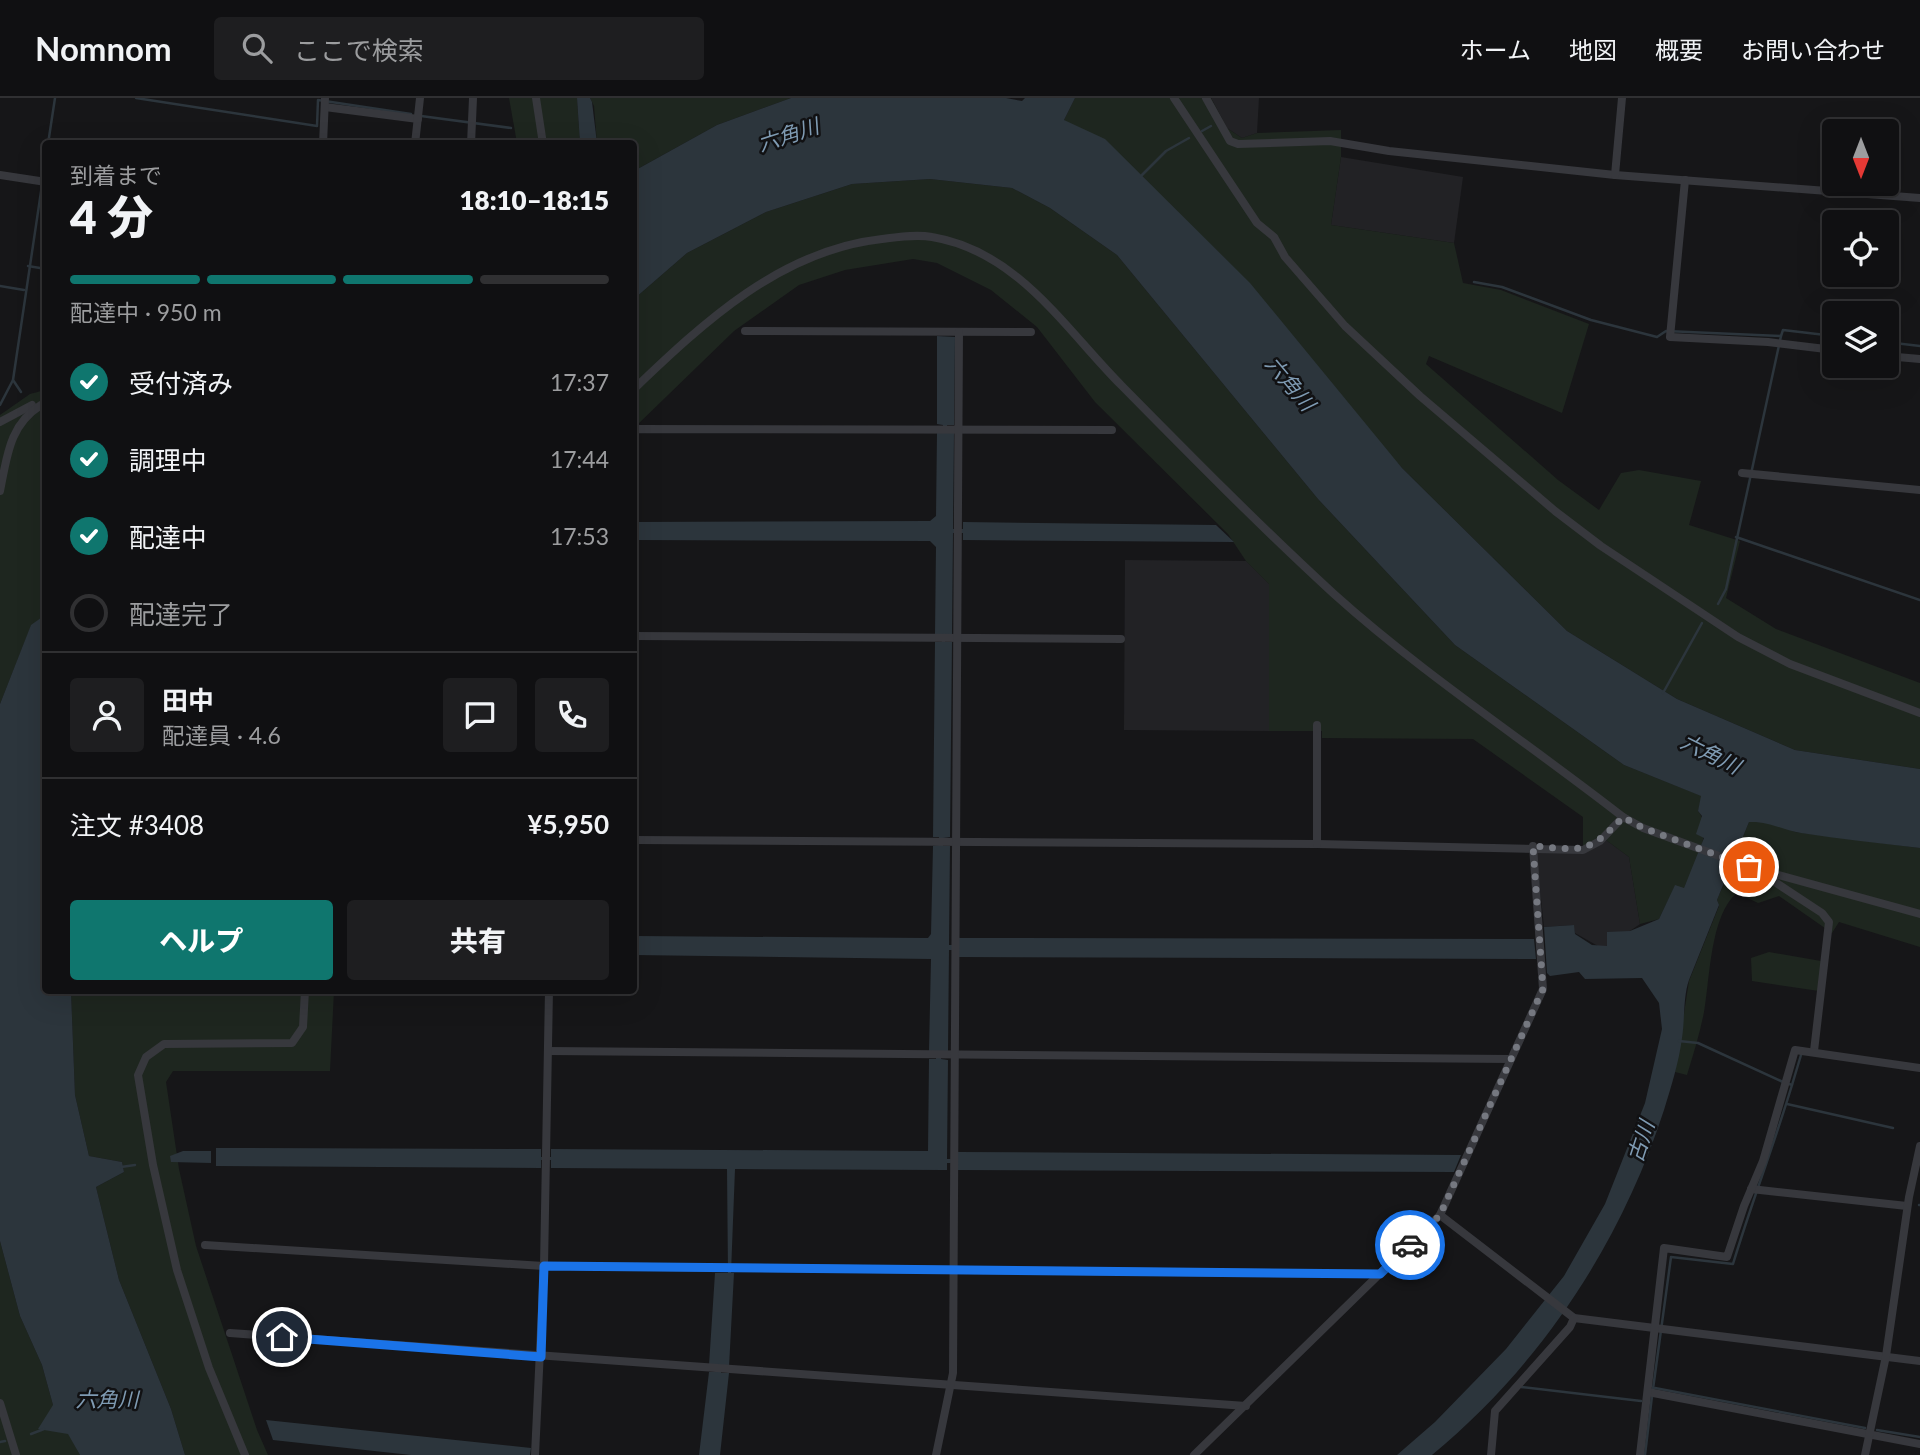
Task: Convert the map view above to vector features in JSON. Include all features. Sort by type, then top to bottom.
[{"type":"street","points":[[415,140],[420,98]]},
{"type":"street","points":[[471,140],[473,98]]},
{"type":"street","points":[[536,98],[542,140]]},
{"type":"street","points":[[1174,98],[1257,223],[1273,237],[1284,257],[1346,326],[1420,396],[1555,511],[1654,583],[1738,637],[1790,664],[1920,713]]},
{"type":"street","points":[[1206,98],[1230,141],[1238,144],[1330,141],[1389,151],[1615,176],[1920,198]]},
{"type":"street","points":[[1615,176],[1622,98]]},
{"type":"street","points":[[323,140],[325,103],[418,116]]},
{"type":"street","points":[[0,175],[42,182]]},
{"type":"street","points":[[1685,180],[1670,332],[1822,349]]},
{"type":"street","points":[[637,386],[722,310],[796,264],[835,248],[868,240],[919,236],[947,241],[982,256],[1032,288],[1120,384],[1335,595],[1446,685],[1623,817],[1643,828],[1749,867],[1920,914]]},
{"type":"street","points":[[745,331],[1031,332]]},
{"type":"street","points":[[936,1455],[952,1386],[960,332]]},
{"type":"street","points":[[1899,357],[1920,359]]},
{"type":"street","points":[[0,422],[34,404],[42,405]]},
{"type":"street","points":[[0,491],[13,434],[25,417],[42,406]]},
{"type":"street","points":[[637,429],[1112,430]]},
{"type":"street","points":[[1742,473],[1920,489]]},
{"type":"street","points":[[637,636],[1121,639]]},
{"type":"street","points":[[1317,725],[1317,844]]},
{"type":"street","points":[[637,841],[1533,846],[1583,850],[1600,841],[1623,817]]},
{"type":"street","points":[[1194,1455],[1440,1215],[1543,989],[1533,846]]},
{"type":"street","points":[[1749,867],[1822,912],[1829,922],[1814,1051]]},
{"type":"street","points":[[246,1455],[209,1368],[177,1270],[153,1165],[138,1075],[146,1056],[164,1044],[292,1043],[300,1036],[303,1027],[305,994]]},
{"type":"street","points":[[535,1454],[544,1266],[549,994]]},
{"type":"street","points":[[1640,1455],[1664,1248],[1727,1257],[1763,1161],[1795,1050],[1920,1068]]},
{"type":"street","points":[[548,1051],[1510,1059]]},
{"type":"street","points":[[1865,1455],[1886,1356],[1908,1201],[1920,1146]]},
{"type":"street","points":[[1751,1189],[1908,1201]]},
{"type":"street","points":[[1440,1215],[1574,1318],[1920,1361]]},
{"type":"street","points":[[205,1245],[544,1266],[1380,1274]]},
{"type":"street","points":[[1490,1455],[1495,1411],[1570,1327],[1574,1318]]},
{"type":"street","points":[[230,1333],[1246,1405]]},
{"type":"street","points":[[1648,1392],[1920,1444]]},
{"type":"street","points":[[0,1403],[16,1455]]},
{"type":"shaded area","points":[[509,98],[577,98],[580,140],[516,140]]},
{"type":"shaded area","points":[[590,98],[791,98],[717,125],[637,169],[637,140],[597,140],[594,106]]},
{"type":"shaded area","points":[[1075,98],[1211,98],[1227,128],[1242,138],[1257,133],[1341,130],[1341,157],[1331,225],[1454,243],[1463,283],[1501,290],[1589,324],[1562,413],[1429,356],[1426,364],[1558,480],[1599,510],[1621,473],[1639,470],[1701,481],[1689,525],[1740,541],[1726,598],[1776,629],[1920,683],[1920,769],[1795,750],[1677,699],[1567,631],[1402,468],[1064,120]]},
{"type":"shaded area","points":[[1211,98],[1259,98],[1257,133],[1242,138],[1227,128]]},
{"type":"shaded area","points":[[1341,157],[1463,177],[1454,243],[1331,225]]},
{"type":"shaded area","points":[[930,179],[1012,188],[1050,208],[1117,255],[1318,499],[1455,645],[1624,765],[1702,796],[1698,811],[1704,829],[1700,850],[1684,889],[1675,886],[1659,919],[1640,924],[1629,857],[1606,840],[1583,853],[1583,817],[1473,739],[1322,738],[1322,731],[1269,731],[1269,584],[1246,561],[1228,534],[1095,402],[1037,327],[991,290],[937,263],[913,259],[845,270],[799,285],[734,331],[637,425],[637,296],[687,253],[766,212],[852,184]]},
{"type":"shaded area","points":[[42,391],[42,617],[31,626],[0,704],[0,415],[30,394]]},
{"type":"shaded area","points":[[1125,560],[1246,561],[1269,584],[1269,731],[1124,730]]},
{"type":"shaded area","points":[[1768,821],[1795,832],[1920,848],[1920,947],[1839,922],[1832,933],[1779,896],[1758,903],[1737,893],[1721,916],[1716,932],[1704,1012],[1687,1075],[1675,1072],[1689,981],[1719,906],[1717,900],[1749,822]]},
{"type":"shaded area","points":[[1606,840],[1629,857],[1640,924],[1608,946],[1598,946],[1575,933],[1573,925],[1544,927],[1536,850],[1582,853]]},
{"type":"shaded area","points":[[1769,952],[1821,961],[1819,991],[1752,981],[1751,958]]},
{"type":"shaded area","points":[[71,994],[334,994],[330,1071],[173,1071],[166,1082],[179,1169],[196,1246],[257,1430],[268,1455],[185,1455],[171,1409],[119,1280],[96,1187],[124,1172],[122,1162],[89,1156],[75,1095]]},
{"type":"shaded area","points":[[0,1241],[20,1316],[42,1365],[53,1405],[80,1455],[0,1455]]},
{"type":"water","points":[[577,98],[590,98],[597,140],[580,140]]},
{"type":"water","name":"古川","points":[[791,98],[1006,98],[1022,101],[1025,98],[1075,98],[1064,120],[1105,139],[1250,283],[1402,468],[1567,631],[1677,699],[1795,750],[1920,769],[1920,848],[1801,833],[1749,822],[1717,900],[1719,905],[1689,980],[1681,1047],[1672,1083],[1646,1159],[1625,1207],[1573,1299],[1542,1341],[1472,1420],[1432,1455],[1397,1455],[1435,1422],[1506,1349],[1564,1276],[1605,1204],[1645,1103],[1662,1029],[1659,1003],[1642,978],[1585,979],[1579,972],[1550,976],[1547,973],[1544,927],[1574,925],[1575,934],[1592,945],[1607,946],[1607,932],[1630,931],[1659,919],[1675,885],[1684,888],[1704,838],[1696,834],[1702,816],[1698,811],[1701,796],[1624,765],[1455,645],[1318,499],[1117,255],[1050,208],[1012,188],[930,179],[852,184],[766,212],[687,253],[637,296],[637,169],[717,125]]},
{"type":"water","points":[[937,336],[955,337],[954,425],[947,425],[947,433],[954,433],[953,529],[963,529],[963,522],[1216,525],[1234,542],[963,540],[963,533],[953,533],[952,634],[945,634],[945,642],[952,642],[950,837],[943,838],[943,846],[950,846],[949,945],[958,945],[958,938],[1534,939],[1536,959],[958,957],[958,950],[949,950],[948,1051],[941,1051],[941,1059],[948,1060],[947,1159],[957,1159],[957,1152],[1461,1155],[1454,1172],[957,1170],[956,1163],[947,1163],[947,1170],[735,1169],[731,1273],[734,1273],[729,1367],[721,1367],[721,1373],[729,1373],[720,1455],[699,1455],[709,1372],[717,1372],[717,1366],[709,1365],[715,1273],[728,1273],[727,1169],[551,1168],[551,1160],[541,1160],[541,1168],[216,1166],[216,1148],[541,1149],[541,1157],[551,1157],[551,1149],[928,1151],[929,1059],[936,1059],[936,1051],[929,1051],[931,959],[637,955],[637,936],[928,938],[931,934],[933,846],[939,845],[939,837],[933,837],[935,642],[942,642],[942,635],[935,634],[936,547],[930,541],[637,540],[637,522],[930,521],[936,516],[937,433],[943,433],[943,425],[937,424]]},
{"type":"water","name":"六角川","points":[[42,617],[42,994],[71,994],[75,1095],[89,1156],[122,1162],[124,1172],[96,1187],[119,1280],[171,1409],[185,1455],[80,1455],[68,1434],[38,1429],[53,1405],[42,1365],[20,1316],[0,1241],[0,704],[31,625]]},
{"type":"water","points":[[183,1151],[211,1151],[211,1163],[171,1162],[170,1156]]},
{"type":"water","points":[[266,1420],[531,1448],[530,1455],[411,1455],[273,1440]]},
{"type":"waterway","points":[[49,140],[55,98]]},
{"type":"waterway","points":[[136,98],[317,126],[318,100],[411,114]]},
{"type":"waterway","points":[[421,116],[511,128]]},
{"type":"waterway","points":[[1202,131],[1211,126]]},
{"type":"waterway","points":[[1140,177],[1166,151],[1189,138]]},
{"type":"waterway","points":[[21,392],[13,380],[42,185]]},
{"type":"waterway","points":[[28,266],[42,268]]},
{"type":"waterway","points":[[1474,282],[1502,287],[1591,320],[1657,337],[1666,331],[1781,336]]},
{"type":"waterway","points":[[0,286],[24,290]]},
{"type":"waterway","points":[[1718,604],[1726,589],[1783,330],[1822,335]]},
{"type":"waterway","points":[[1899,344],[1920,346]]},
{"type":"waterway","points":[[0,405],[13,380]]},
{"type":"waterway","points":[[1736,537],[1920,600]]},
{"type":"waterway","points":[[1663,693],[1702,623]]},
{"type":"waterway","points":[[1679,1041],[1698,1043],[1783,1082]]},
{"type":"waterway","points":[[1792,1085],[1801,1055]]},
{"type":"waterway","points":[[1653,1389],[1671,1257],[1733,1264],[1792,1085],[1789,1084]]},
{"type":"waterway","points":[[1787,1104],[1893,1128]]},
{"type":"waterway","points":[[121,1167],[135,1165]]},
{"type":"waterway","points":[[1521,1387],[1641,1401]]},
{"type":"waterway","points":[[1655,1388],[1865,1428]]},
{"type":"waterway","points":[[1645,1455],[1652,1396]]},
{"type":"waterway","points":[[31,1434],[44,1429]]},
{"type":"waterway","points":[[1877,1430],[1920,1437]]},
{"type":"waterway","points":[[0,1442],[5,1441]]},
{"type":"way so far","points":[[1410,1245],[1440,1215],[1543,989],[1533,846],[1583,850],[1600,841],[1623,817],[1643,828],[1749,867]]},
{"type":"route","points":[[282,1337],[541,1357],[544,1266],[1380,1274],[1410,1245]]}]
